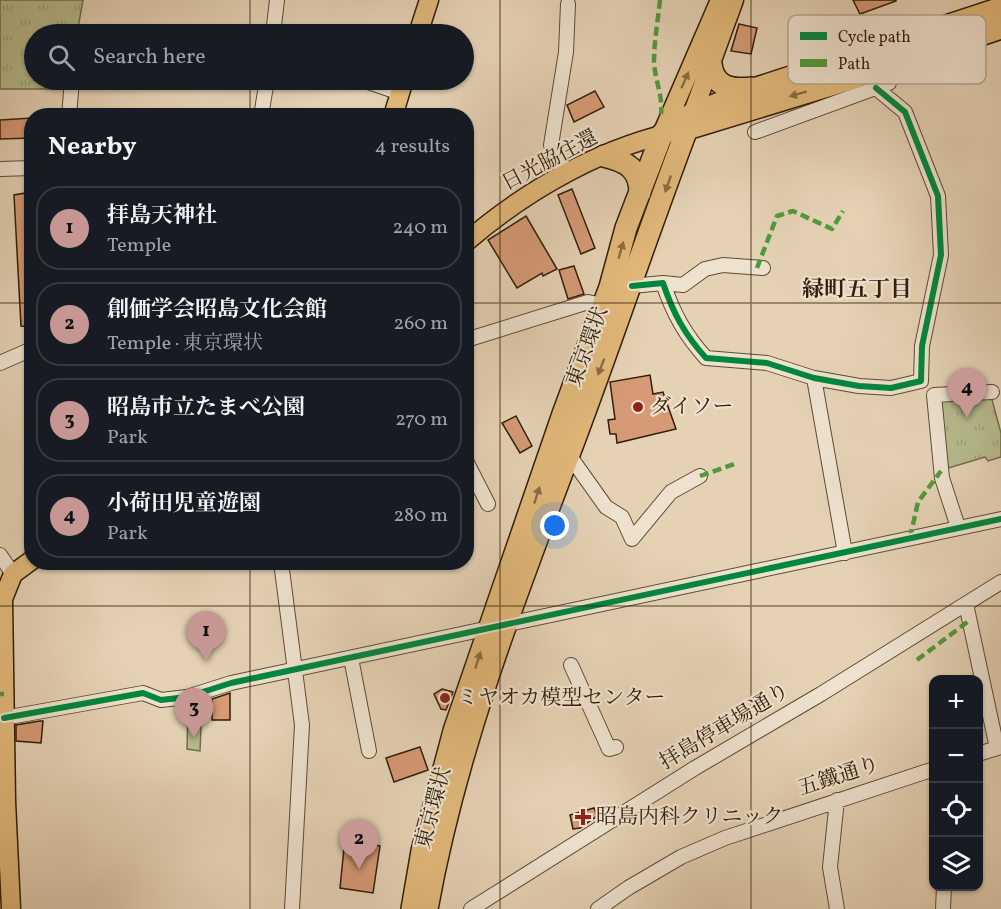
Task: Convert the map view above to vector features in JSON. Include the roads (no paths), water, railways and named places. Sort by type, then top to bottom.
[{"type":"highway","points":[[980,15],[1001,8]]},
{"type":"highway","points":[[986,33],[1001,28]]},
{"type":"highway","points":[[986,48],[1001,43]]},
{"type":"highway","points":[[711,64],[716,80],[725,87],[737,89],[766,85]]},
{"type":"highway","points":[[662,134],[766,85],[788,78]]},
{"type":"highway","points":[[690,122],[823,84]]},
{"type":"highway","name":"東京環状","points":[[412,909],[422,851],[434,805],[496,627],[569,455],[690,122]]},
{"type":"highway","name":"東京環状","points":[[427,909],[436,857],[496,627],[520,545],[563,414],[662,134]]},
{"type":"highway","points":[[604,156],[632,167],[638,176],[640,193]]},
{"type":"main road","points":[[421,24],[429,0]]},
{"type":"main road","points":[[662,134],[720,0]]},
{"type":"main road","points":[[690,122],[734,0]]},
{"type":"main road","points":[[395,108],[401,90]]},
{"type":"main road","name":"日光脇往還","points":[[474,236],[513,205],[565,173],[662,134]]},
{"type":"main road","points":[[11,909],[3,801],[3,599],[14,574],[24,566]]},
{"type":"street","points":[[274,24],[278,0]]},
{"type":"street","points":[[565,173],[550,145],[566,52],[568,4]]},
{"type":"street","points":[[755,132],[886,84]]},
{"type":"street","points":[[663,283],[675,317],[689,340],[706,358],[767,363],[814,378],[891,388],[921,381],[922,346],[941,255],[938,196],[905,112],[876,88]]},
{"type":"street","points":[[70,108],[71,90]]},
{"type":"street","points":[[262,108],[265,90]]},
{"type":"street","points":[[0,169],[24,168]]},
{"type":"street","points":[[632,286],[663,283],[683,285],[705,269],[723,265],[763,268]]},
{"type":"street","points":[[474,338],[588,302],[603,305]]},
{"type":"street","points":[[0,363],[24,352]]},
{"type":"street","points":[[814,378],[845,553]]},
{"type":"street","points":[[958,527],[942,478],[934,395],[992,392]]},
{"type":"street","points":[[569,455],[606,507],[622,517],[632,539],[671,492],[700,476]]},
{"type":"street","points":[[474,477],[488,504]]},
{"type":"street","points":[[4,718],[143,693],[161,700],[187,697],[231,683],[1001,519]]},
{"type":"street","points":[[0,555],[14,574]]},
{"type":"street","points":[[282,570],[302,725],[292,909]]},
{"type":"street","name":"拝島停車場通り","points":[[471,909],[695,768],[821,694],[1001,582]]},
{"type":"street","points":[[966,604],[999,748],[983,753]]},
{"type":"street","points":[[351,658],[369,751]]},
{"type":"street","points":[[572,665],[609,749],[616,747]]},
{"type":"street","name":"五鐵通り","points":[[598,909],[628,888],[681,857],[775,820],[929,770]]},
{"type":"street","points":[[837,800],[830,867],[837,909]]},
{"type":"street","points":[[943,909],[944,891]]},
{"type":"place","name":"ダイソー","points":[[638,407]]},
{"type":"place","name":"小荷田児童遊園","points":[[967,418]]},
{"type":"place","name":"拝島天神社","points":[[206,661]]},
{"type":"place","name":"ミヤオカ模型センター","points":[[445,698]]},
{"type":"place","name":"昭島市立たまべ公園","points":[[194,738]]},
{"type":"place","name":"昭島内科クリニック","points":[[583,817]]},
{"type":"place","name":"創価学会昭島文化会館","points":[[359,869]]},
{"type":"district","name":"緑町五丁目","points":[[857,290]]}]
